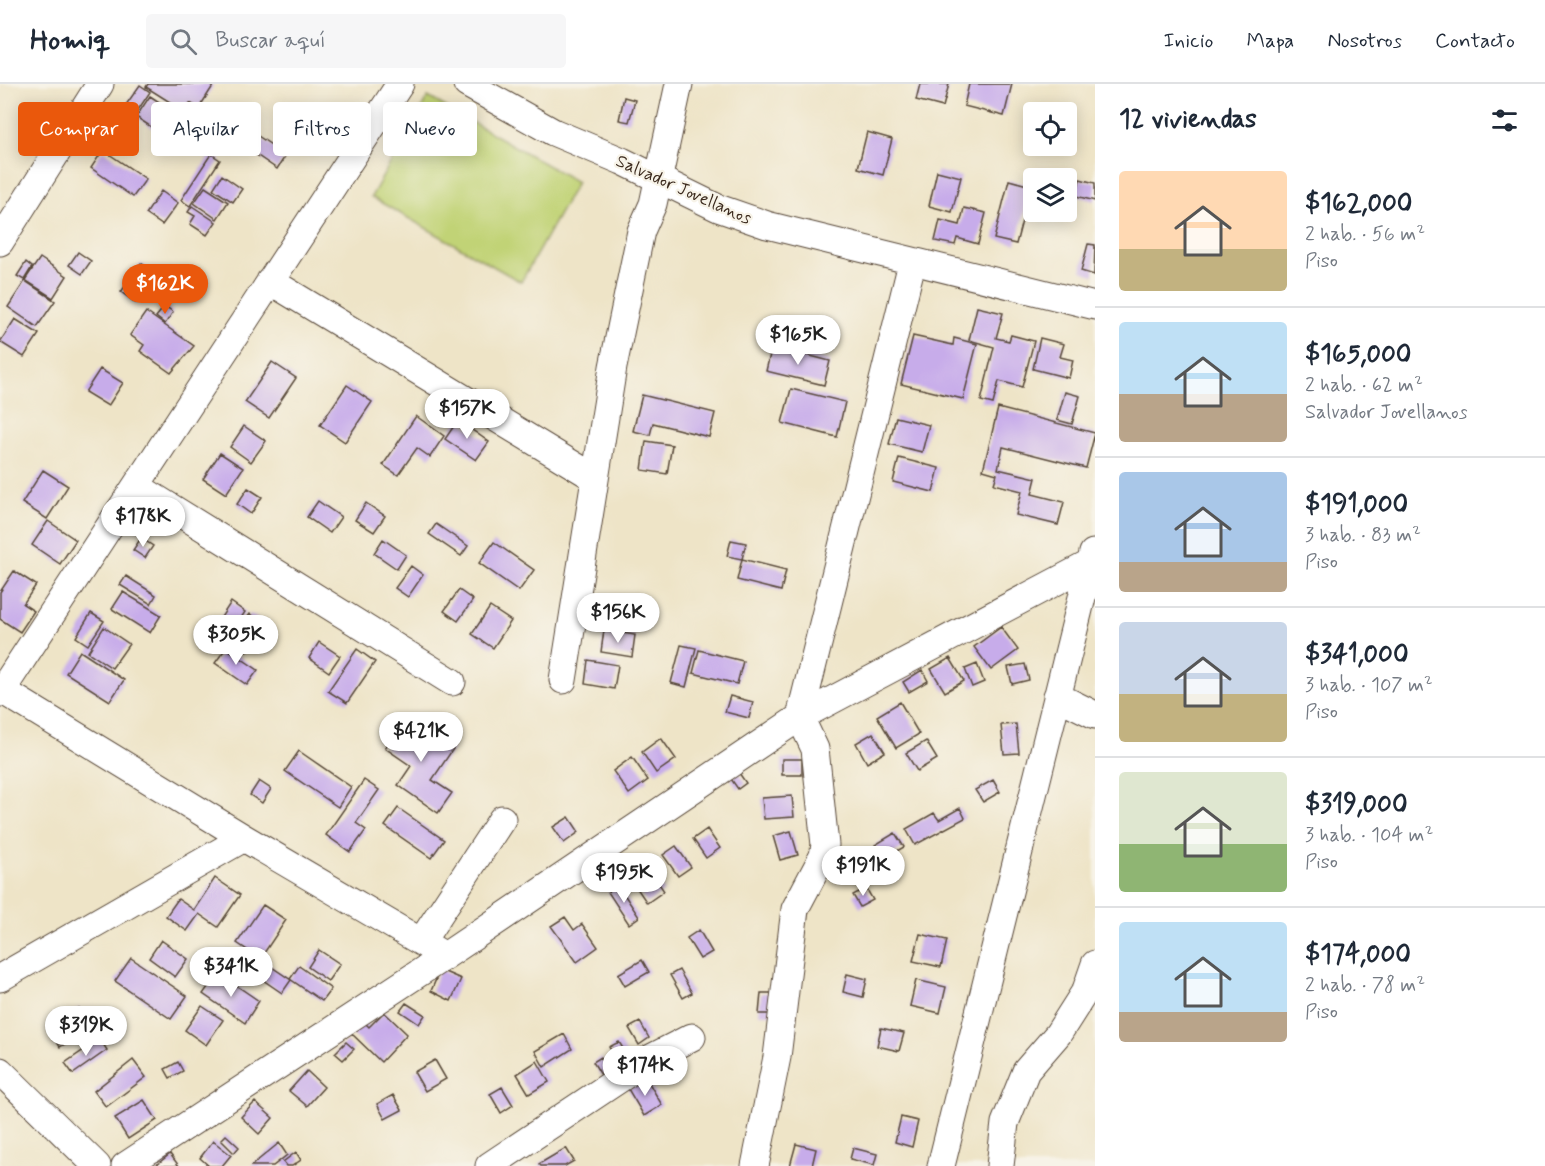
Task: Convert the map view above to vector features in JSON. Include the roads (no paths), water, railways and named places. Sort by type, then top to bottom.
[{"type":"street","points":[[0,242],[100,84]]},
{"type":"street","points":[[400,84],[138,487],[1,691],[244,838],[446,956]]},
{"type":"street","name":"Salvador Jovellanos","points":[[467,84],[554,132],[658,178],[718,208],[767,225],[912,263],[1095,306]]},
{"type":"street","points":[[563,680],[613,367],[641,231],[650,215],[679,84]]},
{"type":"street","points":[[754,1166],[777,1057],[795,909],[823,856],[825,845],[815,749],[800,717],[912,263]]},
{"type":"street","points":[[270,281],[595,478]]},
{"type":"street","points":[[138,487],[452,682]]},
{"type":"street","points":[[125,1166],[446,956],[800,717],[1093,555]]},
{"type":"street","points":[[941,1166],[1093,555]]},
{"type":"street","points":[[1058,696],[1095,715]]},
{"type":"street","points":[[421,942],[502,819]]},
{"type":"street","points":[[0,978],[244,838]]},
{"type":"street","points":[[1000,1166],[1005,1123],[1026,1071],[1058,1034],[1086,990],[1095,964]]},
{"type":"street","points":[[489,1166],[651,1058],[692,1037]]},
{"type":"street","points":[[0,1071],[97,1166]]}]
